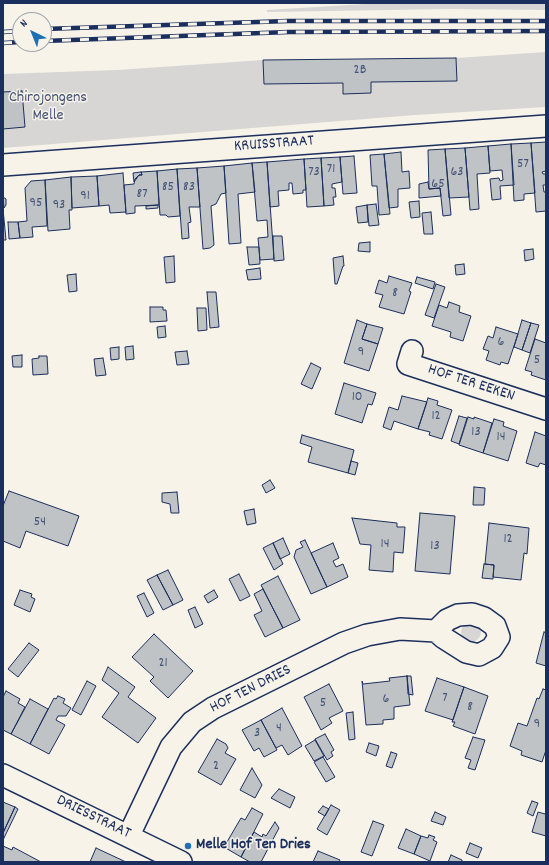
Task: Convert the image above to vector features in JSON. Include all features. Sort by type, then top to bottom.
[{"type":"street","name":"KRUISSTRAAT","points":[[3,165],[546,126]]},
{"type":"street","name":"HOF TER EEKEN","points":[[412,351],[408,364],[546,409]]},
{"type":"street","name":"HOF TEN DRIES","points":[[129,835],[171,746],[192,722],[213,708],[344,643],[367,635],[400,629],[436,631]]},
{"type":"street","name":"DRIESSTRAAT","points":[[3,775],[182,862]]},
{"type":"green space","points":[[382,3],[546,3],[546,10],[449,9],[267,12],[267,10]]},
{"type":"green space","name":"Chirojongens Melle","points":[[546,52],[546,107],[415,115],[3,148],[3,74],[117,70],[263,60],[456,58]]},
{"type":"green space","points":[[471,622],[478,625],[481,632],[478,639],[471,642],[464,639],[461,632],[464,625]]},
{"type":"building","points":[[456,58],[457,81],[371,82],[371,93],[343,94],[343,83],[264,84],[263,60]]},
{"type":"building","points":[[22,91],[25,127],[3,129],[3,92]]},
{"type":"building","points":[[546,142],[546,171],[542,172],[543,174],[546,174],[546,185],[543,185],[544,192],[546,192],[546,211],[536,212],[531,143]]},
{"type":"building","points":[[531,143],[535,193],[524,194],[524,200],[514,201],[511,144]]},
{"type":"building","points":[[511,144],[514,185],[500,186],[501,199],[492,200],[490,179],[499,178],[500,181],[503,180],[502,170],[490,171],[488,146]]},
{"type":"building","points":[[488,146],[490,173],[477,174],[479,209],[470,210],[465,148]]},
{"type":"building","points":[[465,148],[469,197],[449,198],[445,149]]},
{"type":"building","points":[[445,149],[451,215],[443,216],[440,188],[429,189],[428,150]]},
{"type":"building","points":[[401,152],[402,172],[409,171],[410,188],[398,189],[398,207],[389,208],[384,154]]},
{"type":"building","points":[[384,154],[390,214],[379,215],[377,186],[372,186],[370,155]]},
{"type":"building","points":[[354,156],[357,193],[343,194],[340,157]]},
{"type":"building","points":[[340,157],[342,182],[332,184],[332,188],[335,188],[336,197],[333,197],[334,205],[324,206],[321,158]]},
{"type":"building","points":[[321,158],[324,206],[307,207],[304,159]]},
{"type":"building","points":[[304,159],[306,190],[303,190],[303,193],[293,194],[292,183],[289,183],[289,190],[278,191],[279,206],[270,207],[267,162]]},
{"type":"building","points":[[267,162],[274,259],[260,260],[258,238],[268,237],[267,220],[257,221],[252,163]]},
{"type":"building","points":[[252,163],[255,192],[238,194],[241,243],[229,244],[224,166]]},
{"type":"building","points":[[224,166],[226,193],[221,194],[216,204],[211,206],[214,245],[210,248],[203,249],[197,168]]},
{"type":"building","points":[[197,168],[200,207],[189,207],[191,222],[188,223],[189,238],[182,239],[177,169]]},
{"type":"building","points":[[177,169],[180,216],[168,217],[166,215],[160,215],[157,171]]},
{"type":"building","points":[[157,171],[159,205],[135,206],[135,213],[126,214],[124,185],[134,184],[135,179],[139,175],[142,175],[141,172]]},
{"type":"building","points":[[141,172],[142,175],[139,175],[134,182],[133,173]]},
{"type":"building","points":[[123,173],[126,212],[110,213],[109,205],[99,206],[97,176]]},
{"type":"building","points":[[97,176],[99,206],[72,208],[71,177]]},
{"type":"building","points":[[71,177],[72,210],[69,210],[70,229],[48,231],[45,180]]},
{"type":"building","points":[[45,180],[47,226],[32,227],[33,237],[20,238],[18,222],[27,221],[25,188],[31,181]]},
{"type":"building","points":[[428,182],[429,189],[440,188],[441,196],[419,198],[419,184]]},
{"type":"building","points":[[3,197],[6,199],[6,205],[4,208]]},
{"type":"building","points":[[419,201],[420,217],[411,218],[409,202]]},
{"type":"building","points":[[376,204],[379,225],[369,226],[367,205]]},
{"type":"building","points":[[158,205],[158,208],[146,209],[146,206]]},
{"type":"building","points":[[367,205],[368,222],[358,223],[356,207]]},
{"type":"building","points":[[3,209],[6,240],[3,240]]},
{"type":"building","points":[[431,212],[433,234],[424,234],[422,213]]},
{"type":"building","points":[[8,222],[18,222],[20,238],[9,239]]},
{"type":"building","points":[[273,236],[282,236],[284,260],[274,261]]},
{"type":"building","points":[[370,242],[370,252],[358,251],[359,243]]},
{"type":"building","points":[[247,247],[259,247],[260,264],[249,265]]},
{"type":"building","points":[[533,249],[534,259],[525,261],[524,250]]},
{"type":"building","points":[[174,256],[175,282],[166,283],[164,257]]},
{"type":"building","points":[[343,256],[344,266],[337,284],[335,284],[333,258]]},
{"type":"building","points":[[464,264],[465,274],[456,275],[455,265]]},
{"type":"building","points":[[260,268],[261,279],[248,280],[246,270]]},
{"type":"building","points":[[76,274],[77,291],[69,292],[67,275]]},
{"type":"building","points":[[389,276],[412,283],[409,291],[411,292],[404,314],[379,307],[383,295],[375,293],[379,280],[387,283]]},
{"type":"building","points":[[417,277],[435,282],[433,289],[415,283]]},
{"type":"building","points":[[436,284],[445,287],[434,318],[425,315]]},
{"type":"building","points":[[207,292],[216,292],[219,327],[210,328]]},
{"type":"building","points":[[449,302],[460,306],[459,312],[471,316],[463,341],[450,337],[451,332],[432,326],[439,305],[447,308]]},
{"type":"building","points":[[150,307],[163,307],[163,310],[166,310],[167,321],[150,322]]},
{"type":"building","points":[[197,308],[206,308],[207,330],[198,331]]},
{"type":"building","points":[[357,320],[367,324],[362,339],[378,344],[369,371],[344,363]]},
{"type":"building","points":[[522,320],[531,323],[522,350],[514,347]]},
{"type":"building","points":[[531,323],[539,325],[530,353],[522,350]]},
{"type":"building","points":[[367,324],[383,328],[378,344],[362,339]]},
{"type":"building","points":[[165,326],[166,337],[158,338],[157,327]]},
{"type":"building","points":[[496,327],[518,334],[508,364],[501,362],[500,365],[486,360],[489,351],[483,349],[488,336],[493,338]]},
{"type":"building","points":[[535,339],[546,343],[546,380],[531,375],[532,372],[525,370]]},
{"type":"building","points":[[133,346],[134,359],[126,360],[125,347]]},
{"type":"building","points":[[119,347],[119,359],[111,360],[110,348]]},
{"type":"building","points":[[187,351],[189,364],[177,365],[175,352]]},
{"type":"building","points":[[22,355],[22,367],[13,367],[12,356]]},
{"type":"building","points":[[39,356],[47,356],[48,374],[33,375],[32,359],[39,358]]},
{"type":"building","points":[[103,358],[106,375],[96,376],[94,359]]},
{"type":"building","points":[[311,363],[321,368],[312,389],[301,384]]},
{"type":"building","points":[[344,383],[376,393],[372,405],[368,404],[362,423],[335,414]]},
{"type":"building","points":[[402,396],[427,402],[418,429],[394,421],[391,430],[383,427],[389,407],[398,410]]},
{"type":"building","points":[[428,398],[438,401],[437,405],[452,410],[442,439],[429,435],[430,432],[418,429]]},
{"type":"building","points":[[459,416],[467,418],[459,444],[451,441]]},
{"type":"building","points":[[468,417],[474,419],[474,417],[492,423],[483,453],[459,445]]},
{"type":"building","points":[[494,419],[504,422],[503,426],[517,431],[508,461],[483,453]]},
{"type":"building","points":[[535,432],[546,436],[546,465],[540,463],[538,467],[526,463]]},
{"type":"building","points":[[302,435],[354,450],[348,473],[308,462],[312,447],[300,443]]},
{"type":"building","points":[[351,461],[358,463],[355,475],[348,473]]},
{"type":"building","points":[[270,480],[275,488],[266,493],[262,485]]},
{"type":"building","points":[[474,487],[485,488],[484,505],[473,505]]},
{"type":"building","points":[[9,491],[79,516],[68,546],[26,531],[20,548],[3,541],[3,506]]},
{"type":"building","points":[[177,492],[179,513],[171,513],[170,504],[162,502],[162,493]]},
{"type":"building","points":[[254,509],[256,523],[247,525],[244,511]]},
{"type":"building","points":[[420,513],[455,516],[450,574],[415,571]]},
{"type":"building","points":[[352,518],[397,523],[397,527],[405,527],[403,553],[394,552],[393,572],[369,570],[371,545],[360,544]]},
{"type":"building","points":[[489,523],[529,528],[527,554],[524,553],[521,580],[493,577],[494,565],[485,564]]},
{"type":"building","points":[[283,538],[290,554],[280,559],[273,543]]},
{"type":"building","points":[[305,540],[327,587],[311,594],[294,557],[296,550],[303,547],[300,542]]},
{"type":"building","points":[[273,543],[283,564],[274,570],[263,548]]},
{"type":"building","points":[[333,543],[339,558],[333,561],[336,567],[343,564],[348,577],[327,587],[311,553]]},
{"type":"building","points":[[484,564],[494,565],[493,579],[482,578]]},
{"type":"building","points":[[168,570],[183,600],[173,605],[157,575]]},
{"type":"building","points":[[239,574],[250,596],[240,601],[229,579]]},
{"type":"building","points":[[157,575],[173,605],[163,610],[147,580]]},
{"type":"building","points":[[278,576],[300,620],[283,628],[261,585]]},
{"type":"building","points":[[263,589],[283,628],[265,637],[254,615],[262,611],[254,594]]},
{"type":"building","points":[[20,590],[32,594],[31,597],[35,599],[30,612],[14,605]]},
{"type":"building","points":[[214,590],[218,597],[208,603],[204,596]]},
{"type":"building","points":[[144,593],[154,613],[147,617],[137,596]]},
{"type":"building","points":[[195,607],[203,624],[195,628],[188,610]]},
{"type":"building","points":[[544,632],[546,633],[546,666],[536,663]]},
{"type":"building","points":[[154,634],[193,671],[168,698],[150,681],[154,677],[132,657]]},
{"type":"building","points":[[29,643],[39,650],[18,677],[8,669]]},
{"type":"building","points":[[108,667],[135,687],[128,697],[156,718],[138,743],[102,717],[119,693],[102,680]]},
{"type":"building","points":[[407,676],[410,705],[394,707],[394,719],[383,720],[383,724],[366,725],[362,681],[363,684],[390,681],[389,678]]},
{"type":"building","points":[[407,676],[411,676],[413,695],[408,694]]},
{"type":"building","points":[[437,678],[464,687],[453,720],[425,711]]},
{"type":"building","points":[[87,681],[96,686],[81,715],[72,710]]},
{"type":"building","points":[[329,684],[343,711],[329,718],[332,723],[321,730],[304,697]]},
{"type":"building","points":[[464,687],[488,696],[475,734],[453,726],[455,722],[452,722]]},
{"type":"building","points":[[543,689],[546,690],[546,750],[542,762],[521,755],[522,751],[510,746],[518,723],[527,726],[537,698],[539,699]]},
{"type":"building","points":[[6,691],[20,699],[18,703],[25,707],[11,734],[3,730],[3,697]]},
{"type":"building","points":[[58,696],[65,699],[63,703],[71,708],[66,716],[58,716],[56,720],[65,725],[49,754],[30,744],[54,698],[56,699]]},
{"type":"building","points":[[30,699],[48,709],[30,744],[11,734]]},
{"type":"building","points":[[282,708],[302,746],[288,755],[282,745],[276,748],[261,720]]},
{"type":"building","points":[[353,712],[355,739],[349,740],[346,713]]},
{"type":"building","points":[[261,720],[277,750],[264,757],[259,748],[254,751],[242,730]]},
{"type":"building","points":[[325,734],[334,750],[331,752],[333,756],[327,760],[315,739]]},
{"type":"building","points":[[473,737],[485,740],[475,770],[468,768],[471,760],[465,758]]},
{"type":"building","points":[[217,739],[226,744],[228,748],[225,753],[236,759],[221,785],[198,772]]},
{"type":"building","points":[[315,740],[324,756],[314,761],[305,746]]},
{"type":"building","points":[[369,743],[379,746],[376,756],[366,752]]},
{"type":"building","points":[[391,752],[397,754],[392,768],[386,766]]},
{"type":"building","points":[[323,757],[335,777],[326,782],[314,762]]},
{"type":"building","points":[[252,768],[262,785],[255,798],[240,790]]},
{"type":"building","points":[[279,789],[295,797],[290,808],[271,798]]},
{"type":"building","points":[[532,801],[538,803],[533,816],[527,813]]},
{"type":"building","points":[[3,802],[15,807],[3,833]]},
{"type":"building","points":[[331,805],[340,810],[327,835],[317,829]]},
{"type":"building","points":[[323,806],[329,809],[325,816],[318,812]]},
{"type":"building","points":[[15,807],[18,809],[3,840],[3,833]]},
{"type":"building","points":[[252,808],[263,814],[241,857],[224,847],[241,818],[245,820]]},
{"type":"building","points":[[546,811],[546,836],[532,832],[538,812],[545,814]]},
{"type":"building","points":[[435,812],[446,817],[443,825],[431,821]]},
{"type":"building","points":[[373,821],[384,825],[372,856],[361,852]]},
{"type":"building","points":[[275,822],[279,828],[261,862],[250,862],[241,857],[254,832],[262,837],[263,834],[266,836]]},
{"type":"building","points":[[406,829],[421,836],[414,854],[398,848]]},
{"type":"building","points":[[429,835],[435,837],[433,840],[437,842],[430,861],[414,854],[421,836],[428,838]]},
{"type":"building","points":[[470,843],[482,848],[478,858],[466,853]]},
{"type":"building","points":[[3,846],[12,850],[13,847],[41,862],[3,862]]},
{"type":"building","points":[[96,848],[126,862],[90,862]]},
{"type":"building","points":[[318,851],[340,860],[339,862],[313,862]]},
{"type":"building","points":[[451,855],[462,860],[462,862],[448,862]]},
{"type":"railway","points":[[52,29],[288,21],[546,21]]},
{"type":"railway","points":[[3,32],[12,31]]},
{"type":"railway","points":[[52,41],[289,32],[546,31]]},
{"type":"railway","points":[[3,43],[12,42]]},
{"type":"place","name":"Melle Hof Ten Dries","points":[[188,846]]}]
